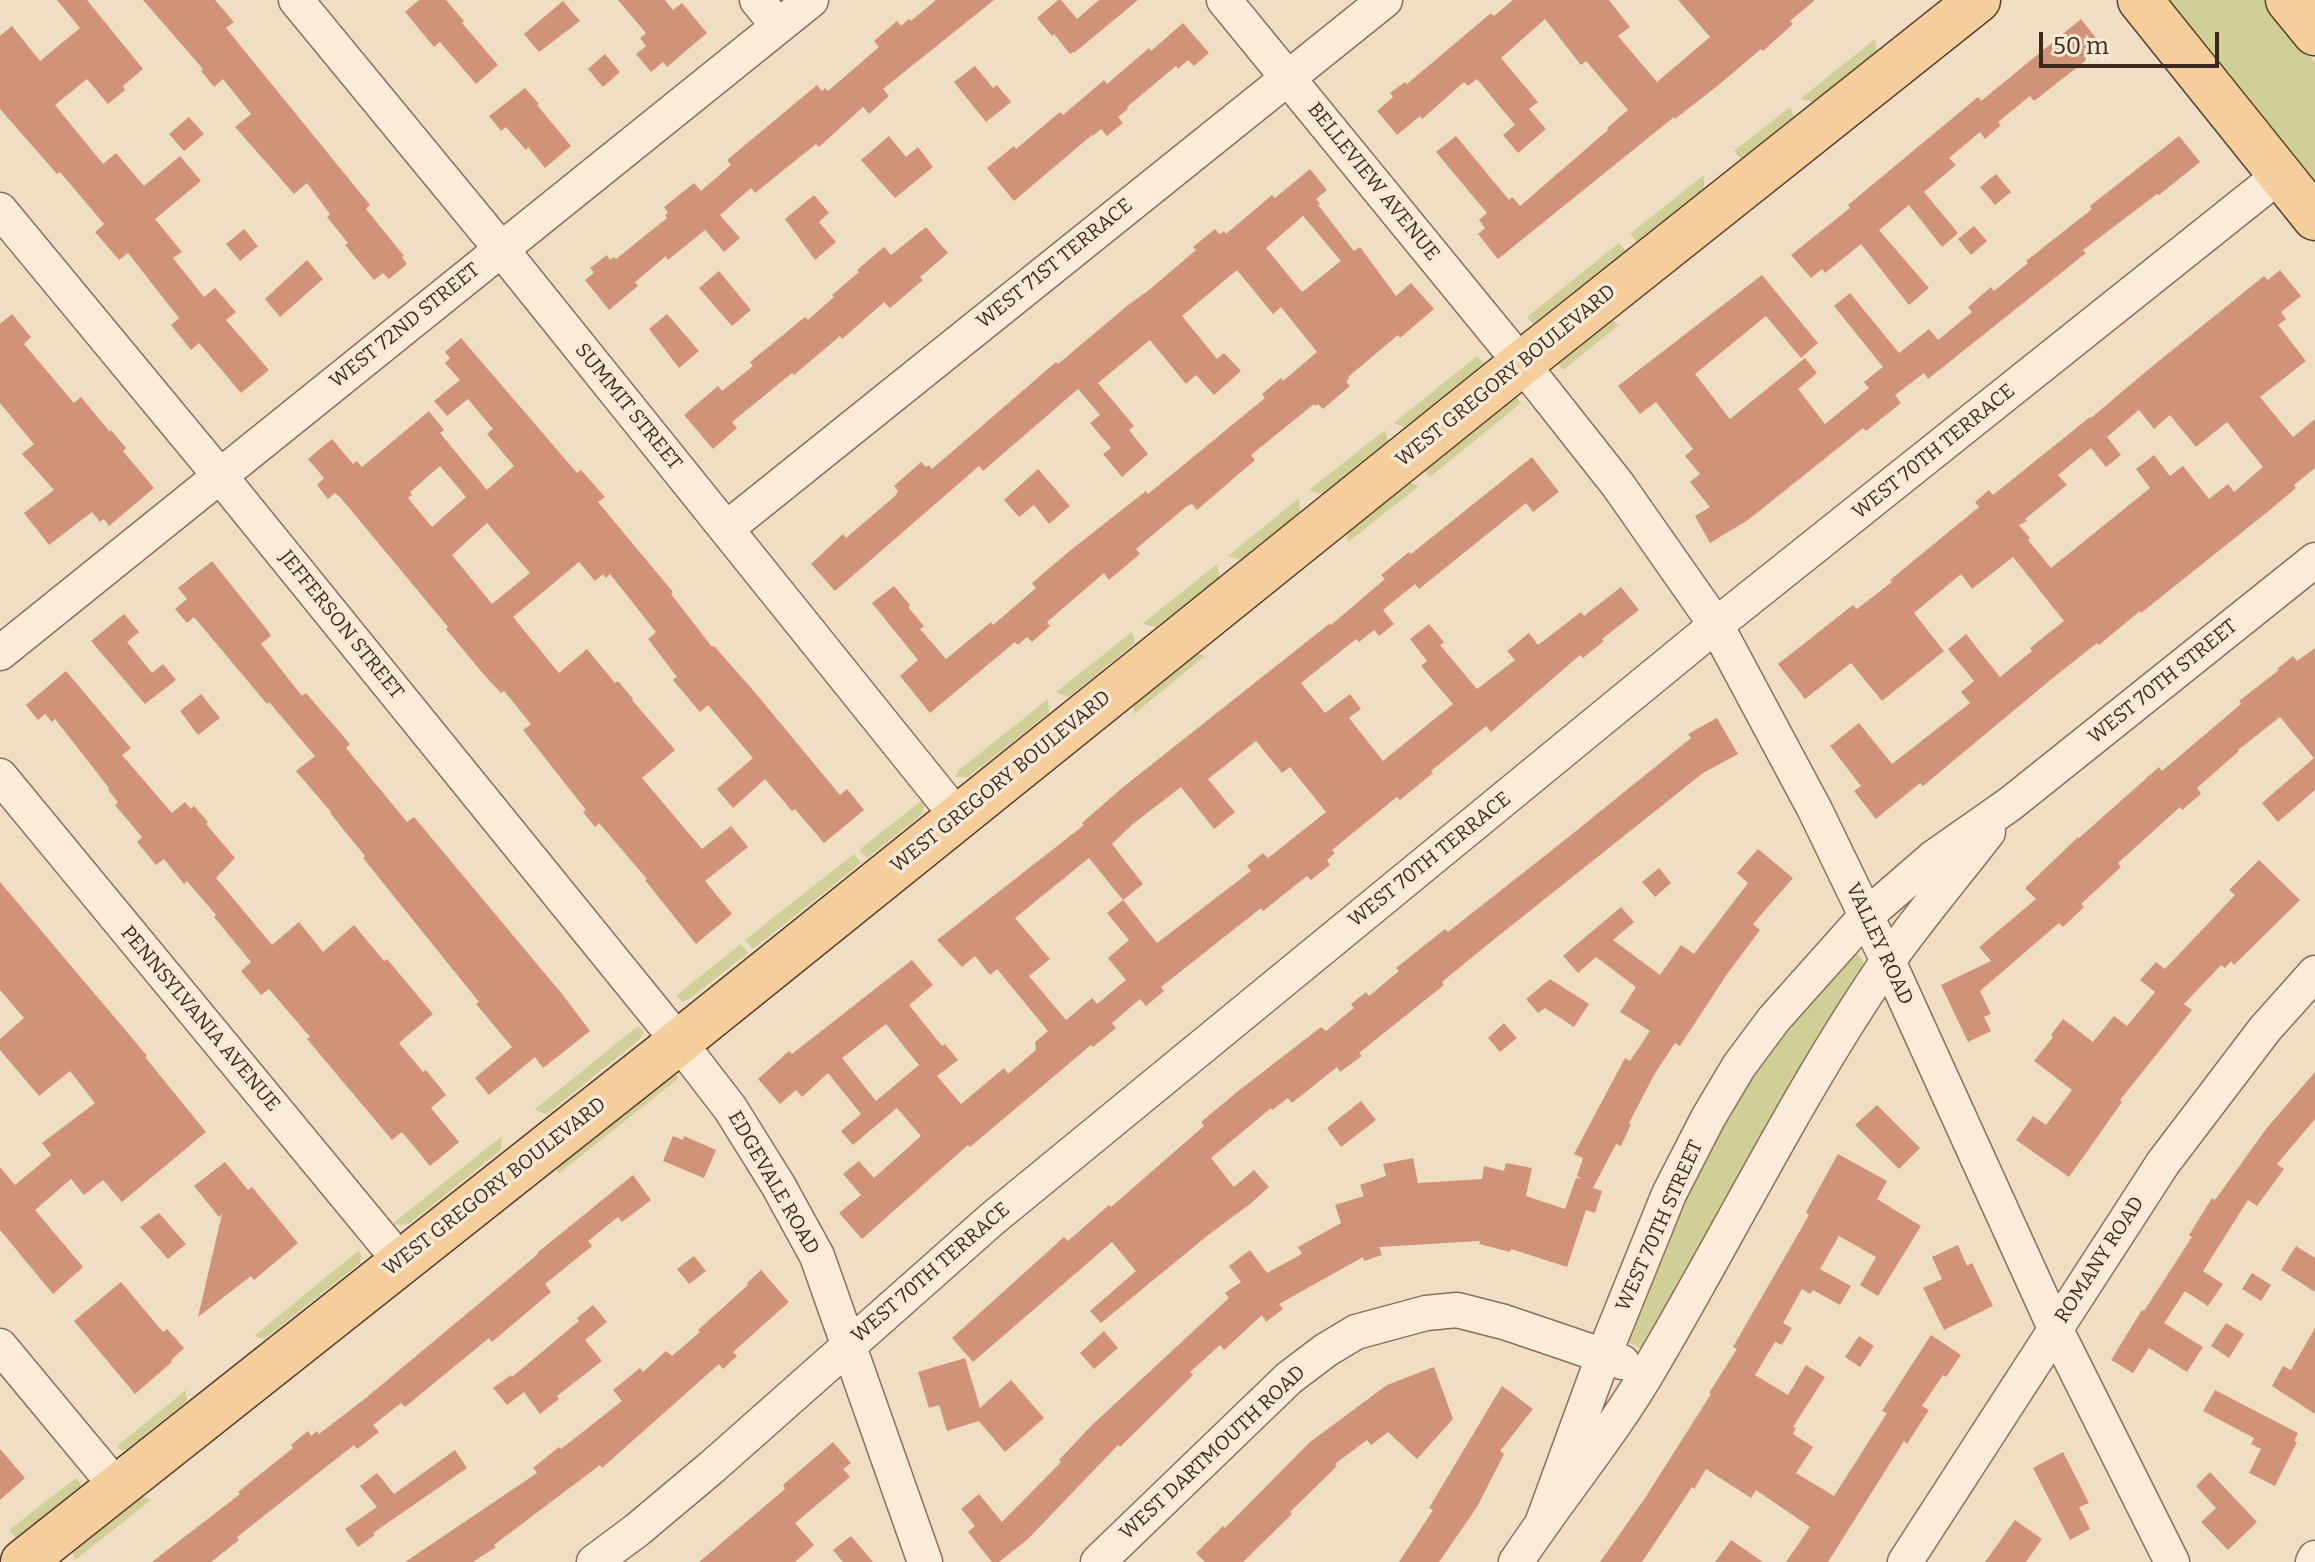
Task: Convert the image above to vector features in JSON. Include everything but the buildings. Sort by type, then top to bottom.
[{"type":"main road","name":"WEST GREGORY BOULEVARD","points":[[23,1562],[679,1042],[1978,0]]},
{"type":"main road","points":[[2140,0],[2315,218]]},
{"type":"main road","points":[[2288,0],[2315,33]]},
{"type":"street","name":"SUMMIT STREET","points":[[296,0],[501,249],[957,816]]},
{"type":"street","points":[[757,0],[778,26]]},
{"type":"street","name":"WEST 72ND STREET","points":[[0,653],[811,0]]},
{"type":"street","name":"BELLEVIEW AVENUE","points":[[1224,0],[1522,363]]},
{"type":"street","name":"WEST 71ST TERRACE","points":[[726,529],[1385,0]]},
{"type":"street","name":"WEST 70TH TERRACE","points":[[594,1562],[712,1467],[992,1219],[1716,625],[2280,175]]},
{"type":"street","name":"JEFFERSON STREET","points":[[0,210],[679,1042]]},
{"type":"street","name":"VALLEY ROAD","points":[[1522,363],[1618,485],[1716,625],[1815,810],[1888,961],[2055,1328],[2172,1562]]},
{"type":"street","name":"WEST 70TH STREET","points":[[1543,1521],[1603,1357],[1669,1194],[1739,1066],[1774,1019],[1866,916],[1933,858],[2010,804],[2315,560]]},
{"type":"street","name":"PENNSYLVANIA AVENUE","points":[[0,776],[401,1262]]},
{"type":"street","name":"WEST 70TH STREET","points":[[1516,1562],[1653,1365],[1773,1148],[1888,961],[2010,804]]},
{"type":"street","name":"ROMANY ROAD","points":[[1905,1562],[2163,1163],[2265,1029],[2315,973]]},
{"type":"street","name":"EDGEVALE ROAD","points":[[679,1042],[730,1108],[785,1196],[817,1256],[925,1562]]},
{"type":"street","name":"WEST DARTMOUTH ROAD","points":[[1098,1562],[1289,1378],[1356,1332],[1426,1313],[1457,1310],[1504,1322],[1603,1357],[1629,1364],[1653,1365]]},
{"type":"street","points":[[0,1346],[117,1487]]},
{"type":"green space","points":[[2166,0],[2264,0],[2315,63],[2315,184]]},
{"type":"green space","points":[[1875,39],[1877,51],[1813,102],[1800,99]]},
{"type":"green space","points":[[1790,107],[1794,116],[1741,159],[1734,151]]},
{"type":"green space","points":[[1704,175],[1704,189],[1637,242],[1630,234]]},
{"type":"green space","points":[[1619,243],[1626,251],[1533,324],[1527,317]]},
{"type":"green space","points":[[1610,319],[1619,325],[1563,370],[1558,365],[1561,358]]},
{"type":"green space","points":[[1477,356],[1485,364],[1406,428],[1394,423]]},
{"type":"green space","points":[[1515,395],[1521,403],[1430,477],[1423,469]]},
{"type":"green space","points":[[1385,430],[1386,444],[1324,493],[1309,490]]},
{"type":"green space","points":[[1409,482],[1419,486],[1348,542],[1346,530]]},
{"type":"green space","points":[[1299,498],[1300,512],[1241,560],[1228,556]]},
{"type":"green space","points":[[1217,564],[1220,577],[1156,627],[1142,624]]},
{"type":"green space","points":[[1132,632],[1135,643],[1069,697],[1056,692]]},
{"type":"green space","points":[[1197,653],[1205,656],[1134,714],[1133,700]]},
{"type":"green space","points":[[1048,699],[1049,713],[968,777],[955,777],[959,770]]},
{"type":"green space","points":[[927,799],[921,815],[867,858],[859,850],[921,801]]},
{"type":"green space","points":[[854,854],[861,863],[753,949],[745,940]]},
{"type":"green space","points":[[741,944],[748,953],[682,1002],[677,995]]},
{"type":"green space","points":[[1855,952],[1863,961],[1863,972],[1648,1346],[1641,1348],[1631,1344],[1626,1338],[1674,1212],[1752,1068]]},
{"type":"green space","points":[[638,1026],[644,1032],[640,1039],[547,1114],[534,1110]]},
{"type":"green space","points":[[671,1069],[679,1078],[558,1174],[557,1166]]},
{"type":"green space","points":[[502,1136],[501,1150],[409,1224],[391,1225]]},
{"type":"green space","points":[[358,1251],[362,1256],[360,1263],[264,1339],[254,1336]]},
{"type":"green space","points":[[186,1390],[187,1401],[126,1450],[117,1446]]},
{"type":"green space","points":[[76,1478],[81,1483],[80,1487],[16,1538],[9,1530]]},
{"type":"green space","points":[[142,1496],[151,1500],[75,1560],[74,1547]]}]
